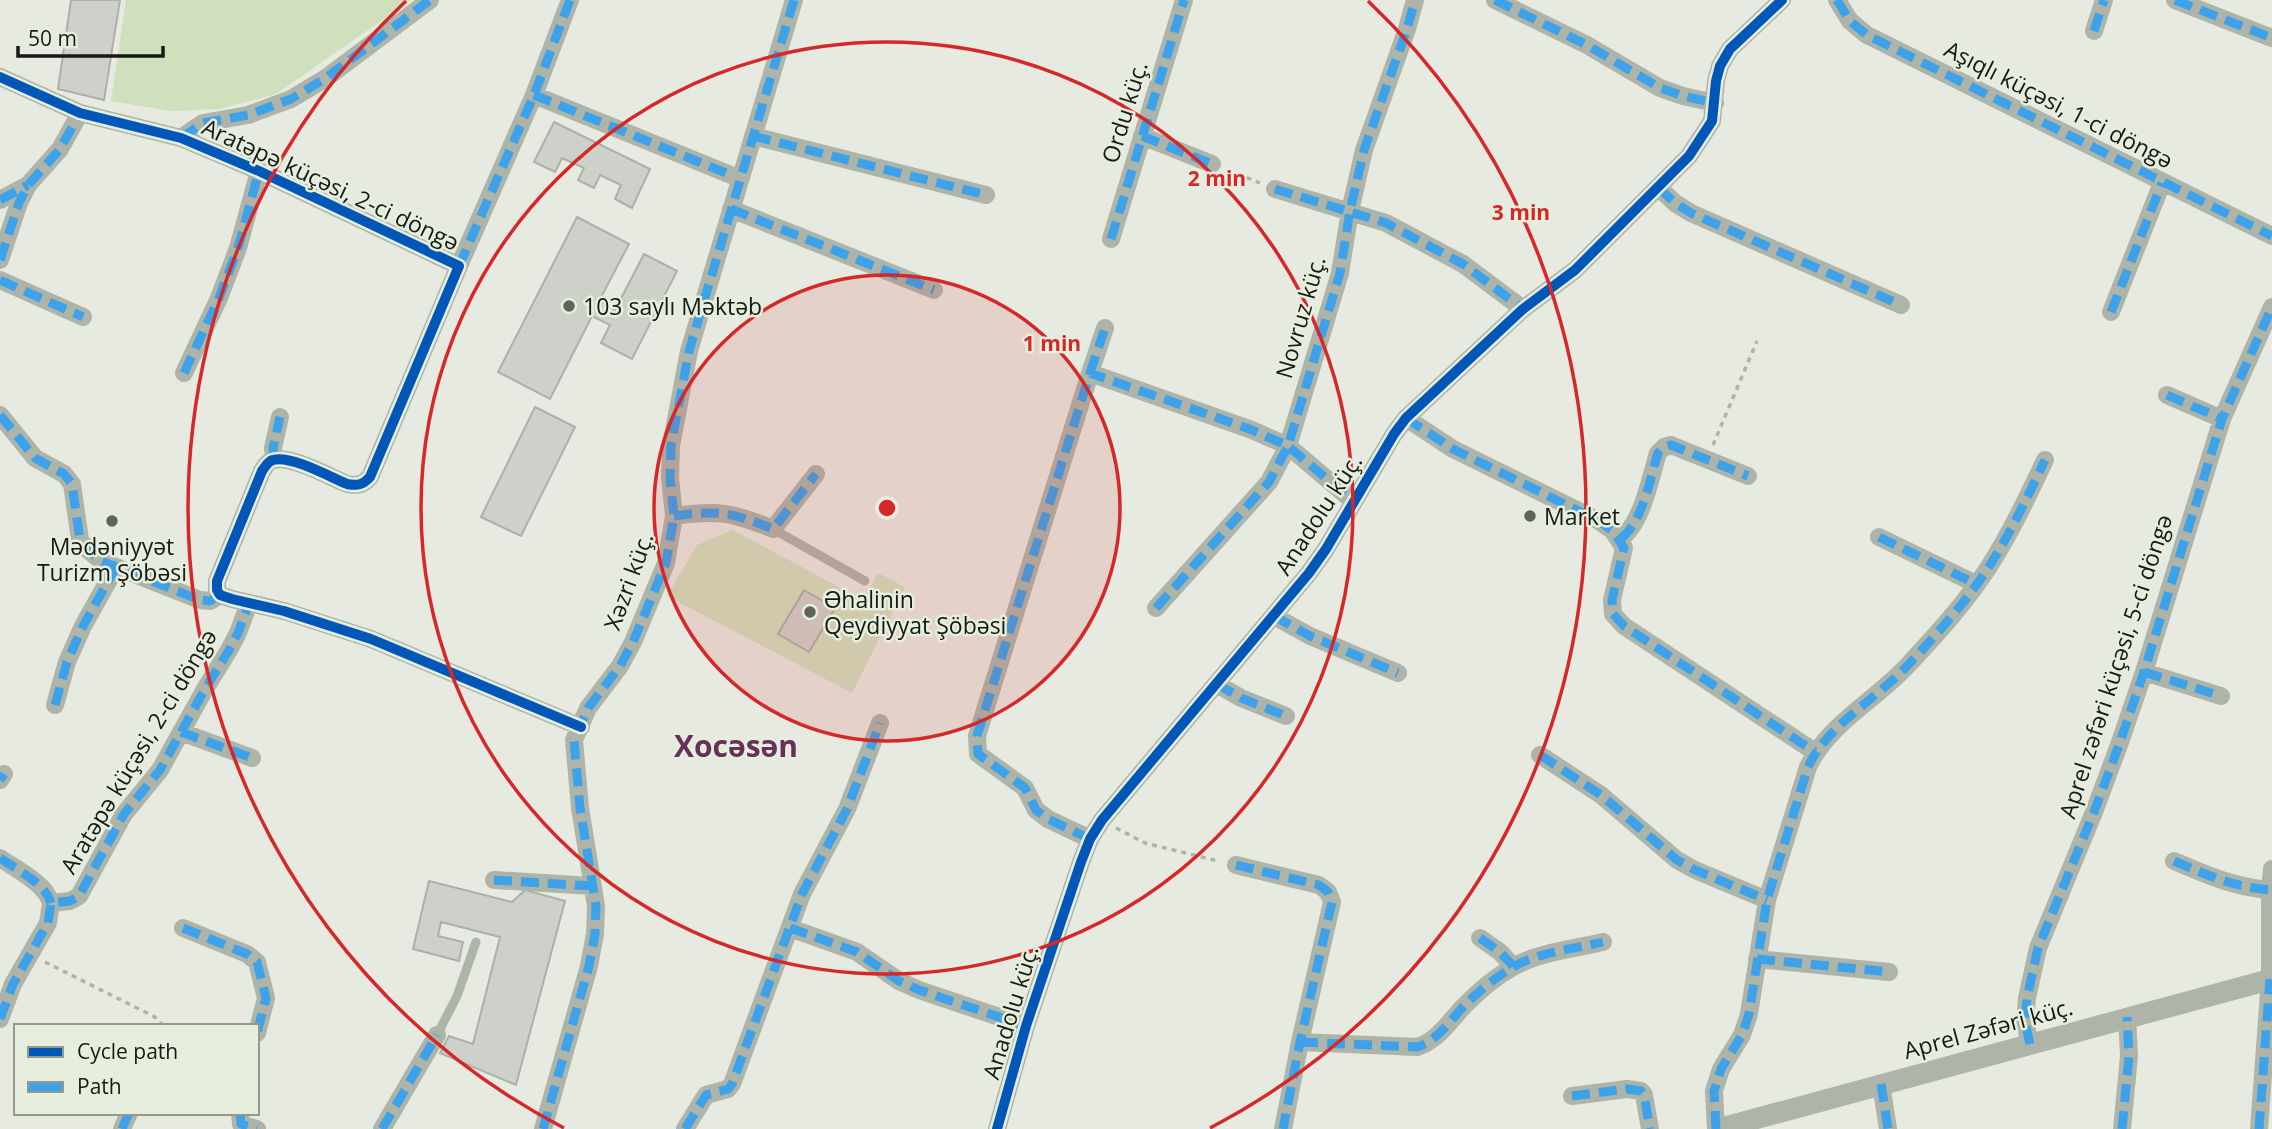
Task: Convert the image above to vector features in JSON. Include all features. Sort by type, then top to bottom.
[{"type":"street","points":[[181,138],[203,122],[248,115],[291,99],[326,78],[430,0]]},
{"type":"street","name":"Aratəpə küçəsi, 2-ci döngə","points":[[274,459],[296,462],[356,486],[365,483],[370,477],[534,95],[570,0]]},
{"type":"street","name":"Xəzri küç.","points":[[543,1129],[596,934],[596,906],[574,740],[587,708],[620,666],[633,642],[666,563],[674,516],[671,457],[677,405],[688,351],[794,0]]},
{"type":"street","name":"Ordu küç.","points":[[1111,239],[1184,0]]},
{"type":"street","name":"Novruz küç.","points":[[1156,608],[1269,482],[1288,446],[1340,273],[1364,150],[1415,0]]},
{"type":"street","points":[[1496,0],[1587,45],[1660,88],[1715,103]]},
{"type":"street","name":"Anadolu küç.","points":[[997,1129],[1026,1026],[1090,839],[1102,820],[1274,616],[1320,557],[1406,418],[1523,309],[1575,270],[1659,188],[1700,142],[1712,121],[1720,66],[1730,49],[1782,0]]},
{"type":"street","name":"Aşıqlı küçəsi, 1-ci döngə","points":[[1836,0],[1850,21],[1867,35],[2272,236]]},
{"type":"street","points":[[2094,31],[2104,0]]},
{"type":"street","points":[[2175,0],[2272,38]]},
{"type":"street","name":"Aratəpə küçəsi, 2-ci döngə","points":[[0,77],[80,113],[181,138],[259,171],[460,266]]},
{"type":"street","points":[[534,95],[731,175]]},
{"type":"street","points":[[0,200],[27,185],[60,149],[80,113]]},
{"type":"street","points":[[753,136],[986,195]]},
{"type":"street","points":[[1142,136],[1212,164]]},
{"type":"street","points":[[184,373],[219,298],[238,248],[259,171]]},
{"type":"street","points":[[2111,312],[2162,183]]},
{"type":"street","points":[[0,260],[27,185]]},
{"type":"street","points":[[1659,188],[1691,213],[1901,304]]},
{"type":"street","points":[[1275,189],[1386,223],[1463,264],[1523,309]]},
{"type":"street","points":[[731,209],[934,290]]},
{"type":"street","points":[[0,280],[83,317]]},
{"type":"street","name":"Aprel zəfəri küçəsi, 5-ci döngə","points":[[2030,1044],[2025,1022],[2027,998],[2038,947],[2094,812],[2144,672],[2222,419],[2272,307]]},
{"type":"street","points":[[1090,839],[1035,810],[1026,788],[978,754],[977,736],[1105,328]]},
{"type":"street","points":[[1090,373],[1252,430],[1288,446],[1353,501]]},
{"type":"street","points":[[2167,395],[2222,419]]},
{"type":"street","points":[[0,415],[35,458],[64,474],[72,484],[80,540],[101,561],[200,600],[210,601],[220,595]]},
{"type":"street","points":[[280,417],[273,448],[274,459],[267,463],[262,471],[217,581],[220,595],[295,615],[382,643],[581,727]]},
{"type":"street","points":[[1406,418],[1453,449],[1599,521],[1620,539],[1624,548],[1612,600],[1613,614],[1624,626],[1815,752]]},
{"type":"street","points":[[1620,539],[1636,522],[1658,453],[1664,447],[1671,445],[1748,476]]},
{"type":"street","points":[[1717,1129],[1714,1091],[1721,1069],[1742,1035],[1749,1014],[1767,900],[1815,752],[1826,737],[1908,666],[1976,584],[2008,535],[2045,460]]},
{"type":"street","points":[[674,516],[712,511],[742,516],[773,529],[816,474]]},
{"type":"street","points":[[1879,537],[1976,584]]},
{"type":"street","points":[[55,705],[67,662],[83,626],[116,567]]},
{"type":"street","name":"Aratəpə küçəsi, 2-ci döngə","points":[[51,904],[70,901],[79,896],[124,814],[160,770],[234,642],[249,603]]},
{"type":"street","points":[[1274,616],[1310,636],[1398,673]]},
{"type":"street","points":[[2144,672],[2221,696]]},
{"type":"street","points":[[1217,684],[1241,698],[1286,716]]},
{"type":"street","points":[[685,1129],[706,1095],[728,1089],[732,1084],[811,875],[847,808],[880,723]]},
{"type":"street","points":[[181,732],[252,758]]},
{"type":"street","points":[[1540,755],[1601,795],[1678,860],[1695,870],[1767,900]]},
{"type":"street","points":[[0,858],[41,887],[49,896],[51,904],[48,923],[31,955],[6,980],[0,1018]]},
{"type":"street","points":[[2174,860],[2227,883],[2270,890]]},
{"type":"street","points":[[1236,865],[1319,885],[1328,892],[1332,902],[1283,1129]]},
{"type":"street","points":[[2259,1129],[2271,979],[2272,869]]},
{"type":"street","points":[[494,880],[592,886]]},
{"type":"street","points":[[183,928],[247,954],[257,962],[266,998],[259,1025]]},
{"type":"street","points":[[790,928],[857,952],[899,981],[919,990],[1026,1026]]},
{"type":"street","points":[[1480,938],[1500,952],[1513,966]]},
{"type":"street","points":[[1300,1042],[1417,1047],[1433,1039],[1468,1003],[1513,966],[1532,958],[1603,942]]},
{"type":"street","points":[[1757,959],[1889,972]]},
{"type":"street","name":"Aprel Zəfəri küç.","points":[[1717,1129],[2271,979]]},
{"type":"street","points":[[2122,1129],[2129,1056],[2127,1017]]},
{"type":"street","points":[[382,1129],[437,1035]]},
{"type":"street","points":[[1881,1084],[1888,1129]]},
{"type":"street","points":[[1572,1096],[1627,1089],[1641,1091],[1650,1129]]},
{"type":"lane","points":[[773,529],[865,581]]},
{"type":"lane","points":[[437,1035],[457,996],[477,942]]},
{"type":"path","points":[[1212,164],[1275,189]]},
{"type":"path","points":[[1707,460],[1757,341]]},
{"type":"path","points":[[1102,820],[1145,843],[1236,865]]},
{"type":"path","points":[[31,955],[155,1017],[161,1024]]},
{"type":"green space","points":[[126,0],[411,0],[276,94],[220,109],[171,111],[111,101]]},
{"type":"green space","points":[[733,530],[863,600],[878,573],[905,587],[852,693],[667,596],[697,545]]},
{"type":"building","points":[[71,0],[120,0],[104,100],[58,89]]},
{"type":"building","points":[[554,122],[650,169],[632,208],[615,199],[621,185],[600,175],[594,188],[578,180],[584,168],[562,158],[555,172],[534,162]]},
{"type":"building","name":"103 saylı Məktəb","points":[[577,217],[629,244],[599,301],[615,310],[644,254],[677,271],[632,359],[601,343],[610,325],[592,316],[550,399],[498,372]]},
{"type":"building","points":[[535,407],[575,427],[521,536],[481,517]]},
{"type":"building","points":[[804,590],[835,608],[809,652],[778,634]]},
{"type":"building","points":[[429,881],[512,902],[525,890],[565,901],[516,1085],[440,1053],[449,1036],[473,1044],[500,937],[441,922],[438,936],[463,942],[459,961],[413,949]]},
{"type":"marked path","points":[[181,138],[203,123],[248,115],[291,99],[326,78],[430,0]]},
{"type":"marked path","points":[[459,266],[534,95],[570,0]]},
{"type":"marked path","points":[[543,1129],[589,966],[595,934],[596,906],[580,808],[574,740],[588,708],[620,666],[633,642],[666,563],[674,516],[670,478],[671,446],[689,351],[794,0]]},
{"type":"marked path","points":[[1111,239],[1184,0]]},
{"type":"marked path","points":[[1156,608],[1269,482],[1288,446],[1340,273],[1364,150],[1415,0]]},
{"type":"marked path","points":[[1495,0],[1587,45],[1660,88],[1715,103]]},
{"type":"marked path","points":[[1837,0],[1850,21],[1867,35],[2272,236]]},
{"type":"marked path","points":[[2094,31],[2104,0]]},
{"type":"marked path","points":[[2175,0],[2272,38]]},
{"type":"marked path","points":[[534,95],[731,175]]},
{"type":"marked path","points":[[0,260],[19,203],[28,185],[60,149],[80,113]]},
{"type":"marked path","points":[[753,136],[986,195]]},
{"type":"marked path","points":[[1142,136],[1212,164]]},
{"type":"marked path","points":[[184,373],[219,298],[238,248],[259,171]]},
{"type":"marked path","points":[[2111,312],[2162,183]]},
{"type":"marked path","points":[[0,200],[28,185]]},
{"type":"marked path","points":[[1659,188],[1691,213],[1901,305]]},
{"type":"marked path","points":[[1275,189],[1386,223],[1463,264],[1523,309]]},
{"type":"marked path","points":[[731,209],[934,290]]},
{"type":"marked path","points":[[0,280],[83,317]]},
{"type":"marked path","points":[[2030,1044],[2025,1022],[2027,998],[2038,948],[2119,745],[2222,419],[2272,307]]},
{"type":"marked path","points":[[1090,373],[1105,328]]},
{"type":"marked path","points":[[1090,839],[1048,819],[1036,810],[1025,788],[978,754],[977,736],[1090,373],[1252,430],[1288,446],[1353,501]]},
{"type":"marked path","points":[[2167,395],[2222,419]]},
{"type":"marked path","points":[[0,415],[35,458],[64,474],[72,484],[80,540],[101,561],[200,600],[210,601],[220,595]]},
{"type":"marked path","points":[[274,459],[273,448],[280,417]]},
{"type":"marked path","points":[[1406,418],[1453,449],[1599,521],[1613,531],[1624,548],[1612,600],[1613,614],[1624,626],[1815,752]]},
{"type":"marked path","points":[[1620,539],[1628,532],[1640,512],[1658,453],[1664,447],[1671,445],[1748,476]]},
{"type":"marked path","points":[[1716,1129],[1714,1091],[1721,1069],[1742,1035],[1749,1014],[1767,900],[1808,767],[1840,725],[1908,665],[1972,591],[2005,540],[2045,460]]},
{"type":"marked path","points":[[674,516],[724,514],[773,529],[816,474]]},
{"type":"marked path","points":[[1879,537],[1976,584]]},
{"type":"marked path","points":[[55,705],[67,662],[83,626],[116,567]]},
{"type":"marked path","points":[[0,1019],[13,984],[48,923],[51,903],[70,901],[79,896],[124,814],[160,770],[229,650],[249,603]]},
{"type":"marked path","points":[[1274,616],[1310,636],[1398,673]]},
{"type":"marked path","points":[[2144,672],[2221,696]]},
{"type":"marked path","points":[[1217,684],[1241,698],[1286,716]]},
{"type":"marked path","points":[[685,1129],[706,1095],[728,1089],[732,1084],[802,894],[847,809],[880,723]]},
{"type":"marked path","points":[[181,732],[252,758]]},
{"type":"marked path","points":[[1540,755],[1601,795],[1677,860],[1767,900]]},
{"type":"marked path","points":[[0,780],[4,774]]},
{"type":"marked path","points":[[0,858],[37,883],[51,903]]},
{"type":"marked path","points":[[2174,861],[2232,883],[2270,890]]},
{"type":"marked path","points":[[1236,865],[1319,885],[1328,892],[1332,902],[1283,1129]]},
{"type":"marked path","points":[[494,880],[592,886]]},
{"type":"marked path","points":[[183,928],[247,954],[257,962],[266,998],[259,1025]]},
{"type":"marked path","points":[[790,928],[857,952],[899,981],[919,990],[1026,1026]]},
{"type":"marked path","points":[[1480,938],[1500,952],[1513,966]]},
{"type":"marked path","points":[[1300,1042],[1417,1047],[1438,1035],[1477,994],[1513,967],[1545,954],[1603,942]]},
{"type":"marked path","points":[[1757,959],[1889,972]]},
{"type":"marked path","points":[[2259,1129],[2270,979]]},
{"type":"marked path","points":[[2122,1129],[2129,1056],[2127,1017]]},
{"type":"marked path","points":[[382,1129],[437,1035]]},
{"type":"marked path","points":[[1881,1084],[1888,1129]]},
{"type":"marked path","points":[[1572,1096],[1627,1089],[1641,1091],[1650,1129]]},
{"type":"marked path","points":[[122,1129],[128,1115]]},
{"type":"marked path","points":[[240,1115],[241,1124],[257,1129]]},
{"type":"cycle path","points":[[997,1129],[1026,1026],[1081,862],[1090,839],[1102,820],[1309,573],[1406,418],[1523,309],[1575,270],[1689,156],[1712,121],[1716,81],[1720,66],[1730,49],[1782,0]]},
{"type":"cycle path","points":[[0,77],[80,113],[181,138],[259,171],[459,266],[370,477],[362,483],[351,485],[290,461],[281,459],[270,462],[262,471],[217,581],[217,590],[220,595],[232,599],[284,611],[371,639],[581,727]]},
{"type":"place","name":"103 saylı Məktəb","points":[[569,306]]},
{"type":"place","name":"Market","points":[[1530,516]]},
{"type":"place","name":"Mədəniyyət Turizm Şöbəsi","points":[[112,521]]},
{"type":"place","name":"Əhalinin Qeydiyyat Şöbəsi","points":[[810,612]]},
{"type":"district","name":"Xocəsən","points":[[736,745]]}]
